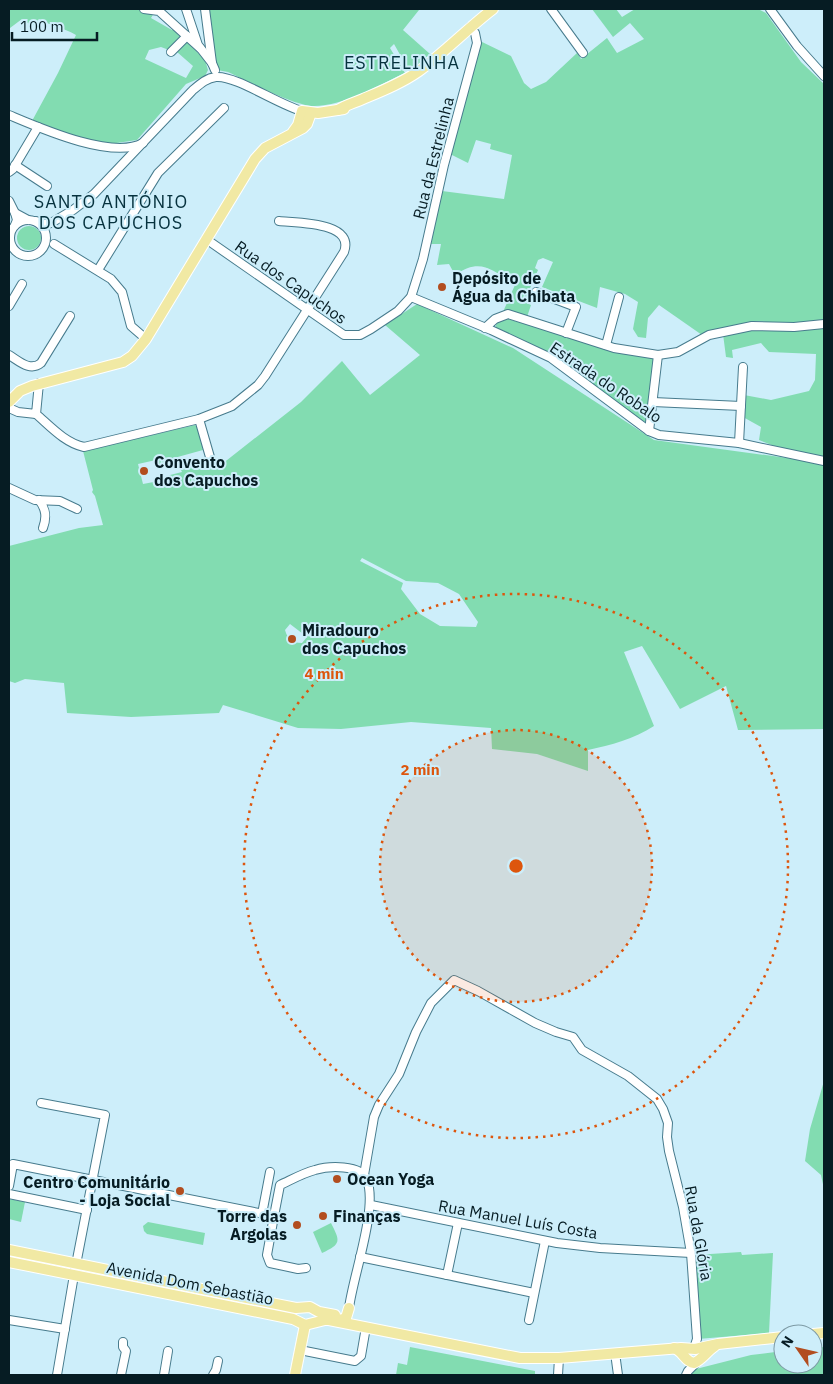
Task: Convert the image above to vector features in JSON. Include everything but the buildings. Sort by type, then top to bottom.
[{"type":"main road","points":[[9,402],[24,388],[123,362],[132,356],[146,339],[255,159],[265,148],[303,128],[307,124],[307,112],[325,113],[338,110],[347,104],[397,84],[419,71],[493,9]]},
{"type":"main road","name":"Avenida Dom Sebastião","points":[[9,1250],[308,1308],[339,1318],[342,1324],[520,1358],[559,1358],[694,1348],[773,1338]]},
{"type":"main road","name":"Avenida Dom Sebastião","points":[[9,1262],[294,1319],[306,1324],[339,1318]]},
{"type":"main road","points":[[295,1375],[306,1324],[317,1316],[308,1308],[298,1316],[306,1324]]},
{"type":"main road","points":[[339,1318],[349,1308]]},
{"type":"main road","points":[[692,1360],[718,1344]]},
{"type":"main road","points":[[674,1348],[692,1360]]},
{"type":"main road","points":[[692,1360],[700,1354],[694,1348]]},
{"type":"street","points":[[144,9],[159,11],[200,48],[215,70],[283,105],[307,112]]},
{"type":"street","points":[[186,9],[200,48]]},
{"type":"street","points":[[13,228],[21,221],[28,220],[44,224],[51,223],[90,198],[122,166],[129,154],[144,142],[192,91],[209,79],[215,70],[205,9]]},
{"type":"street","points":[[551,9],[583,53]]},
{"type":"street","points":[[770,9],[796,46],[824,76]]},
{"type":"street","name":"Rua da Estrelinha","points":[[411,296],[423,259],[444,165],[477,43],[475,33],[470,27]]},
{"type":"street","points":[[171,52],[187,36]]},
{"type":"street","points":[[98,270],[158,173],[224,108]]},
{"type":"street","points":[[9,115],[94,146],[120,147],[144,142]]},
{"type":"street","points":[[9,172],[38,127]]},
{"type":"street","points":[[129,154],[134,151],[131,146]]},
{"type":"street","points":[[120,147],[129,154]]},
{"type":"street","points":[[15,165],[46,186]]},
{"type":"street","points":[[9,201],[17,220],[13,228],[11,245],[21,254],[32,255],[54,244]]},
{"type":"street","points":[[15,213],[28,220]]},
{"type":"street","points":[[36,221],[44,228],[46,236],[54,244],[98,270],[117,285],[122,292],[131,326],[146,339]]},
{"type":"street","points":[[9,408],[18,412],[36,414],[65,438],[74,444],[84,447],[199,420],[232,406],[258,385],[344,252],[346,242],[340,232],[329,227],[279,221]]},
{"type":"street","points":[[44,248],[51,223]]},
{"type":"street","name":"Rua dos Capuchos","points":[[206,239],[344,335],[360,335],[398,311],[411,296]]},
{"type":"street","points":[[9,306],[22,284]]},
{"type":"street","points":[[536,292],[576,307],[566,333]]},
{"type":"street","name":"Estrada do Robalo","points":[[411,296],[551,358],[649,431],[659,435],[739,443],[824,461]]},
{"type":"street","points":[[606,345],[619,297]]},
{"type":"street","points":[[485,328],[496,319],[508,314],[606,345],[658,354],[678,352],[709,335],[752,326],[794,327],[824,324]]},
{"type":"street","points":[[9,354],[30,367],[36,367],[41,363],[70,316]]},
{"type":"street","points":[[649,431],[658,354]]},
{"type":"street","points":[[739,443],[743,367]]},
{"type":"street","points":[[36,414],[39,383]]},
{"type":"street","points":[[653,402],[741,406]]},
{"type":"street","points":[[199,420],[212,464]]},
{"type":"street","points":[[9,488],[35,500],[60,501],[77,509]]},
{"type":"street","points":[[39,500],[46,518],[43,528]]},
{"type":"street","name":"Rua da Glória","points":[[364,1175],[374,1117],[379,1105],[399,1074],[416,1032],[432,1003],[454,980],[535,1022],[556,1032],[573,1037],[582,1050],[628,1076],[657,1099],[663,1109],[668,1123],[666,1137],[683,1207],[691,1253],[696,1339],[694,1348]]},
{"type":"street","points":[[42,1102],[105,1115],[76,1263],[57,1375]]},
{"type":"street","points":[[9,1186],[13,1164],[274,1216]]},
{"type":"street","points":[[306,1268],[298,1269],[270,1263],[267,1255],[280,1185],[316,1170],[352,1168],[364,1175],[367,1180],[370,1205],[349,1308]]},
{"type":"street","points":[[262,1214],[270,1172]]},
{"type":"street","points":[[9,1194],[87,1210]]},
{"type":"street","name":"Rua Manuel Luís Costa","points":[[370,1205],[545,1241],[600,1248],[691,1253]]},
{"type":"street","points":[[447,1275],[458,1223]]},
{"type":"street","points":[[529,1320],[545,1241]]},
{"type":"street","points":[[360,1257],[534,1293]]},
{"type":"street","points":[[9,1320],[64,1329]]},
{"type":"street","points":[[300,1350],[355,1361],[361,1356],[364,1327]]},
{"type":"street","points":[[121,1375],[126,1350],[123,1347],[123,1342]]},
{"type":"street","points":[[164,1375],[168,1351]]},
{"type":"street","points":[[615,1353],[618,1375]]},
{"type":"street","points":[[558,1375],[559,1358]]},
{"type":"street","points":[[686,1375],[684,1369],[692,1360]]},
{"type":"street","points":[[213,1375],[218,1361]]},
{"type":"green space","points":[[9,9],[134,9],[154,13],[151,18],[172,30],[175,28],[185,36],[169,50],[161,47],[149,50],[145,59],[186,78],[193,66],[177,52],[187,42],[205,60],[208,70],[205,76],[186,84],[137,140],[103,145],[79,139],[32,121],[76,35],[39,19],[32,26],[22,19],[10,28]]},
{"type":"green space","points":[[207,9],[418,9],[403,30],[430,54],[413,69],[407,67],[394,44],[390,48],[405,73],[373,89],[337,103],[314,106],[305,105],[283,98],[228,72],[217,70]]},
{"type":"green space","points":[[592,9],[616,9],[622,17],[635,9],[758,9],[766,13],[801,62],[824,84],[824,321],[792,325],[757,321],[702,335],[659,305],[648,318],[646,338],[638,337],[633,329],[638,302],[625,294],[600,287],[597,308],[542,287],[553,262],[543,258],[538,260],[535,268],[538,270],[524,302],[531,305],[527,317],[502,314],[515,285],[493,270],[479,266],[464,270],[455,275],[449,264],[437,265],[441,244],[431,244],[442,191],[504,199],[512,155],[490,149],[491,144],[476,140],[468,163],[450,154],[461,119],[480,41],[511,56],[524,83],[531,89],[546,82],[577,53],[581,59],[607,38],[617,53],[644,39],[630,23],[613,37]]},
{"type":"green space","points":[[29,226],[34,227],[40,233],[40,243],[34,249],[29,250],[24,249],[18,243],[17,238],[18,233],[24,227]]},
{"type":"green space","points":[[417,304],[513,348],[654,440],[824,463],[824,729],[738,730],[726,686],[680,709],[642,646],[624,652],[654,726],[622,741],[588,750],[588,771],[537,754],[492,749],[491,728],[411,722],[341,729],[298,728],[223,705],[219,713],[131,717],[67,713],[64,683],[25,679],[15,683],[9,681],[9,546],[79,528],[103,525],[95,496],[92,492],[83,451],[195,425],[198,428],[203,450],[174,458],[175,461],[157,465],[156,460],[138,464],[143,484],[159,481],[158,478],[206,463],[208,469],[217,468],[301,402],[342,361],[370,395],[420,355],[385,325]],"holes":[[[362,558],[406,581],[438,583],[459,594],[478,622],[476,627],[440,626],[420,614],[401,589],[403,583],[360,561]],[[290,624],[307,637],[302,643],[293,642],[288,636],[285,630]]]},
{"type":"green space","points":[[508,319],[630,355],[655,357],[649,424],[628,413],[559,358],[495,329],[497,322]]},
{"type":"green space","points":[[824,326],[824,458],[787,451],[759,440],[761,427],[743,417],[744,395],[771,400],[809,391],[815,380],[816,354],[769,352],[761,343],[732,350],[733,358],[726,357],[723,334],[752,328],[794,331]]},
{"type":"green space","points":[[824,1081],[824,1189],[821,1175],[805,1161],[810,1129]]},
{"type":"green space","points":[[9,1199],[25,1202],[21,1222],[9,1219]]},
{"type":"green space","points":[[148,1222],[205,1233],[203,1245],[147,1234],[143,1226]]},
{"type":"green space","points":[[331,1223],[337,1241],[333,1247],[322,1253],[313,1232]]},
{"type":"green space","points":[[741,1252],[742,1255],[773,1253],[769,1333],[698,1339],[695,1255]]},
{"type":"green space","points":[[410,1347],[535,1371],[535,1375],[396,1375],[398,1363],[407,1365]]},
{"type":"green space","points":[[823,1347],[824,1375],[692,1375],[692,1370],[751,1355],[773,1352],[773,1374],[823,1374]]},
{"type":"place","name":"Depósito de Água da Chibata","points":[[442,287]]},
{"type":"place","name":"Convento dos Capuchos","points":[[144,471]]},
{"type":"place","name":"Miradouro dos Capuchos","points":[[292,639]]},
{"type":"place","name":"Ocean Yoga","points":[[337,1179]]},
{"type":"place","name":"Centro Comunitário - Loja Social","points":[[180,1191]]},
{"type":"place","name":"Finanças","points":[[323,1216]]},
{"type":"place","name":"Torre das Argolas","points":[[297,1225]]},
{"type":"district","name":"ESTRELINHA","points":[[402,63]]},
{"type":"district","name":"SANTO ANTÓNIO DOS CAPUCHOS","points":[[111,212]]}]
